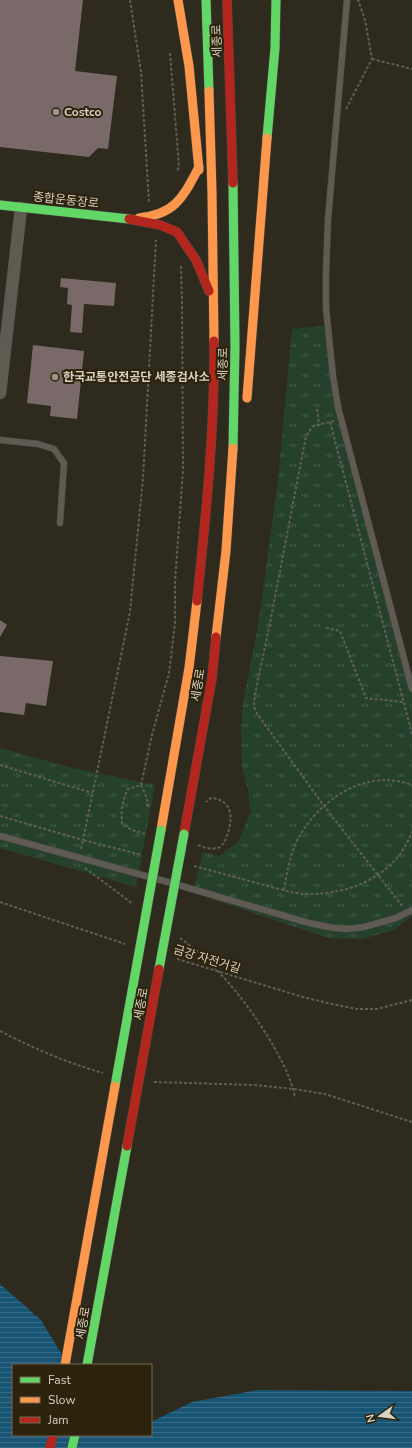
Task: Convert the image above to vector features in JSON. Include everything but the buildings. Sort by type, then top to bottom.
[{"type":"main road","points":[[178,0],[189,66],[200,182]]},
{"type":"main road","name":"세종로","points":[[65,1364],[189,668],[204,534],[211,445],[214,346],[212,193],[206,0]]},
{"type":"main road","name":"세종로","points":[[87,1364],[212,678],[226,551],[233,442],[235,346],[233,192],[227,0]]},
{"type":"main road","points":[[246,409],[275,48],[276,0]]},
{"type":"main road","points":[[129,219],[150,218],[167,212],[176,205],[199,167]]},
{"type":"main road","name":"종합운동장로","points":[[0,205],[129,219]]},
{"type":"main road","points":[[203,213],[214,346]]},
{"type":"main road","points":[[129,219],[160,225],[177,232],[196,260],[210,294]]},
{"type":"main road","points":[[212,678],[238,518]]},
{"type":"main road","points":[[50,1448],[53,1436]]},
{"type":"main road","points":[[72,1448],[75,1436]]},
{"type":"street","points":[[0,393],[20,208]]},
{"type":"lane","points":[[347,0],[328,219],[326,273],[328,335],[333,376],[341,419],[412,689]]},
{"type":"lane","points":[[0,440],[38,444],[54,448],[64,463],[60,523]]},
{"type":"lane","points":[[0,836],[301,921],[334,928],[347,929],[364,927],[396,918],[410,911]]},
{"type":"path","points":[[130,0],[141,72],[149,204]]},
{"type":"path","points":[[344,114],[372,59],[365,20],[358,0]]},
{"type":"path","points":[[169,48],[179,166],[177,174]]},
{"type":"path","points":[[372,59],[412,69]]},
{"type":"path","points":[[80,858],[130,612],[143,471],[157,236]]},
{"type":"path","points":[[148,812],[146,798],[141,786],[152,735],[169,673],[174,623],[175,582],[183,470],[182,303],[180,261]]},
{"type":"path","points":[[317,409],[320,424]]},
{"type":"path","points":[[341,419],[313,426],[306,436],[255,694],[254,707],[258,715],[324,806],[377,874],[410,911]]},
{"type":"path","points":[[330,422],[412,734]]},
{"type":"path","points":[[326,628],[340,631],[366,698],[403,702]]},
{"type":"path","points":[[0,765],[92,793]]},
{"type":"path","points":[[284,890],[288,868],[299,837],[315,814],[336,796],[351,788],[370,781],[396,781],[412,785]]},
{"type":"path","points":[[141,786],[128,789],[121,812],[122,824],[132,830],[149,835]]},
{"type":"path","points":[[202,847],[220,847],[225,841],[231,821],[230,811],[224,802],[211,798],[203,807]]},
{"type":"path","points":[[0,816],[142,855]]},
{"type":"path","points":[[192,866],[302,894],[331,893],[351,888],[377,874],[392,863],[401,854],[412,832]]},
{"type":"path","points":[[195,851],[196,844]]},
{"type":"path","points":[[0,902],[132,946]]},
{"type":"path","name":"금강 자전거길","points":[[170,957],[303,997],[357,1009],[377,1009],[412,1000]]},
{"type":"path","points":[[216,970],[241,999],[278,1054],[294,1089],[295,1098]]},
{"type":"path","points":[[0,1031],[54,1056],[87,1069],[106,1073]]},
{"type":"path","points":[[152,1082],[254,1085],[294,1089],[325,1094],[412,1122]]},
{"type":"green space","points":[[330,325],[335,372],[343,417],[412,686],[412,916],[392,931],[362,939],[328,938],[193,893],[203,852],[219,856],[239,841],[250,812],[248,789],[242,767],[241,729],[243,703],[258,626],[278,480],[292,329]]},
{"type":"green space","points":[[0,748],[72,768],[155,785],[136,887],[0,848]]},
{"type":"water","points":[[0,1284],[41,1320],[67,1364],[12,1364],[12,1436],[152,1436],[152,1422],[192,1402],[258,1390],[412,1391],[412,1448],[0,1448]]},
{"type":"traffic: fast","points":[[206,0],[209,91]]},
{"type":"traffic: fast","points":[[267,138],[275,48],[276,0]]},
{"type":"traffic: fast","points":[[233,183],[235,346],[233,448]]},
{"type":"traffic: fast","points":[[0,205],[129,219]]},
{"type":"traffic: fast","points":[[115,1086],[161,830]]},
{"type":"traffic: fast","points":[[159,969],[184,834]]},
{"type":"traffic: fast","points":[[87,1364],[127,1146]]},
{"type":"traffic: fast","points":[[72,1448],[75,1436]]},
{"type":"traffic: slow","points":[[178,0],[189,66],[199,170]]},
{"type":"traffic: slow","points":[[209,91],[214,341]]},
{"type":"traffic: slow","points":[[247,398],[267,138]]},
{"type":"traffic: slow","points":[[139,218],[162,213],[170,208],[183,195],[199,167]]},
{"type":"traffic: slow","points":[[216,637],[226,551],[233,448]]},
{"type":"traffic: slow","points":[[161,830],[189,668],[197,601]]},
{"type":"traffic: slow","points":[[65,1364],[115,1086]]},
{"type":"traffic: jam","points":[[227,0],[233,183]]},
{"type":"traffic: jam","points":[[129,219],[160,225],[177,232],[196,260],[209,291]]},
{"type":"traffic: jam","points":[[197,601],[207,504],[213,406],[214,341]]},
{"type":"traffic: jam","points":[[184,834],[212,678],[216,637]]},
{"type":"traffic: jam","points":[[127,1146],[159,969]]},
{"type":"traffic: jam","points":[[50,1448],[53,1436]]},
{"type":"place","name":"Costco","points":[[56,112]]},
{"type":"place","name":"한국교통안전공단 세종검사소","points":[[55,377]]}]
